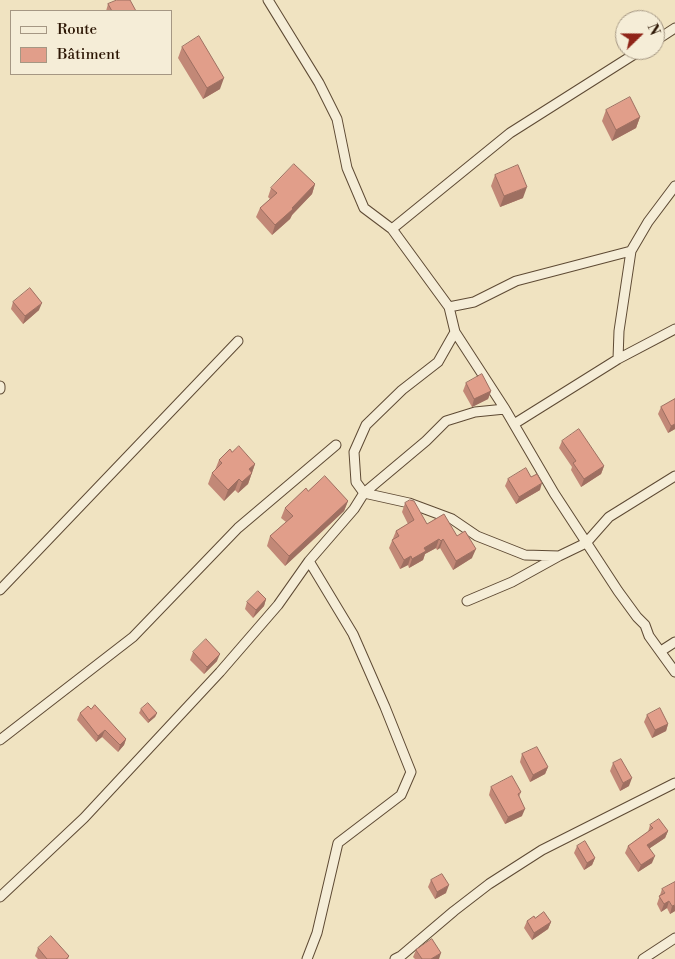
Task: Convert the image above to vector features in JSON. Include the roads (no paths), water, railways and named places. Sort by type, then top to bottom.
[{"type":"street","points":[[268,0],[319,83],[337,119],[347,168],[364,208],[392,229],[449,307],[455,332],[505,409],[554,493],[675,672]]},
{"type":"street","points":[[392,229],[510,133],[625,60]]},
{"type":"street","points":[[618,359],[619,331],[632,252],[648,222],[675,186]]},
{"type":"street","points":[[449,307],[474,302],[516,281],[632,252]]},
{"type":"street","points":[[514,424],[618,359],[675,329]]},
{"type":"street","points":[[455,332],[438,362],[402,390],[366,425],[354,452],[356,482],[364,493],[409,503],[452,519],[477,536],[525,555],[559,556]]},
{"type":"street","points":[[0,590],[238,341]]},
{"type":"street","points":[[0,897],[84,818],[156,742],[278,606],[309,561],[354,509],[364,493],[446,421],[475,412],[505,409]]},
{"type":"street","points":[[0,740],[133,638],[238,528],[336,445]]},
{"type":"street","points":[[467,601],[512,582],[586,543],[609,517],[675,476]]},
{"type":"street","points":[[307,959],[317,933],[338,844],[401,794],[411,772],[353,634],[309,561]]},
{"type":"street","points":[[661,651],[675,642]]},
{"type":"street","points":[[395,959],[489,884],[542,850],[675,783]]},
{"type":"street","points":[[643,959],[675,938]]}]
